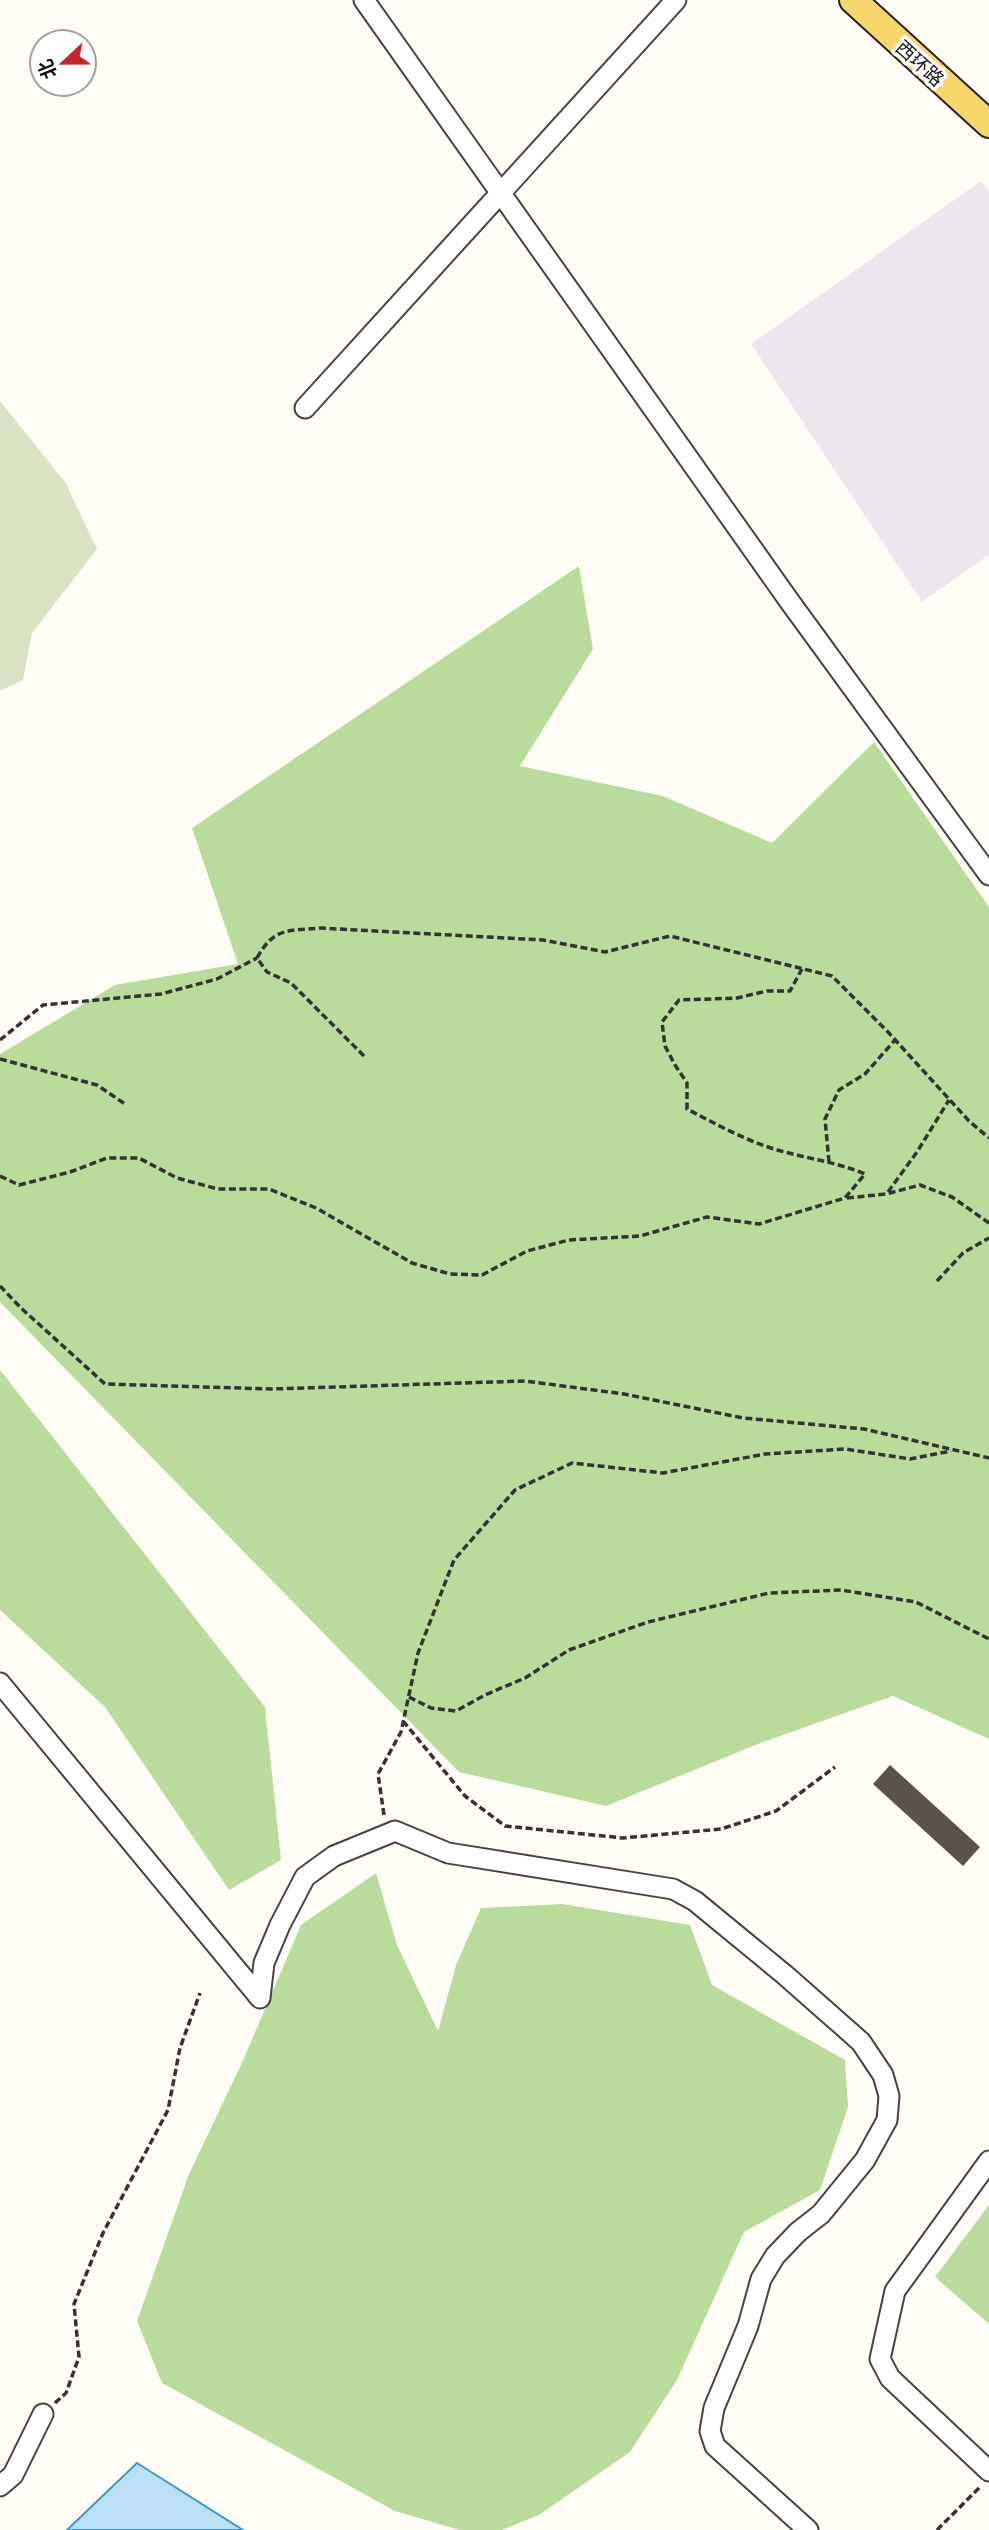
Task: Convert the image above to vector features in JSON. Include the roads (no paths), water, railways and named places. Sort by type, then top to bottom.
[{"type":"main road","name":"西环路","points":[[853,0],[989,124]]},
{"type":"main road","name":"西环路","points":[[870,0],[989,107]]},
{"type":"street","points":[[364,0],[790,602],[987,871]]},
{"type":"street","points":[[306,408],[676,0]]},
{"type":"street","points":[[0,1683],[260,1998],[264,1963],[305,1877],[334,1856],[395,1831],[447,1853],[673,1889],[695,1901],[862,2042],[883,2075],[888,2096],[887,2120],[865,2160],[821,2214],[798,2232],[775,2256],[761,2279],[748,2326],[714,2408],[710,2431],[715,2446],[808,2530]]},
{"type":"street","points":[[985,2479],[890,2378],[880,2359],[895,2291],[989,2161]]},
{"type":"street","points":[[0,2486],[13,2476],[43,2414]]},
{"type":"water","points":[[137,2463],[243,2530],[67,2530]]}]
